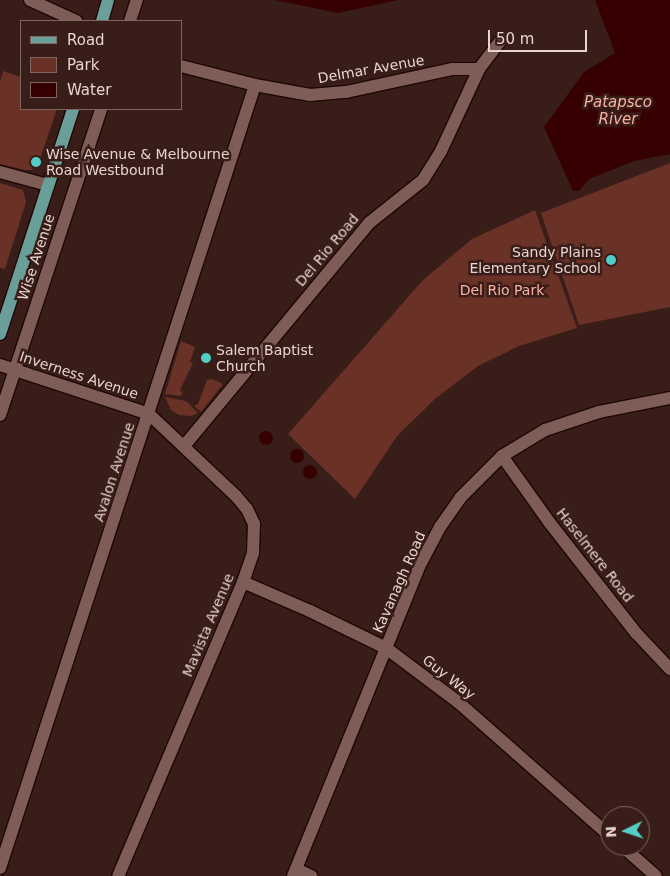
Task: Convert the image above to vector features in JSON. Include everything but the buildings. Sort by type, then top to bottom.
[{"type":"main road","points":[[102,20],[108,0]]},
{"type":"main road","name":"Wise Avenue","points":[[0,334],[73,110]]},
{"type":"street","points":[[30,0],[74,20]]},
{"type":"street","points":[[130,20],[137,0]]},
{"type":"street","name":"Del Rio Road","points":[[184,446],[368,223],[423,180],[441,151],[479,69],[499,42]]},
{"type":"street","name":"Delmar Avenue","points":[[182,66],[255,85],[300,94],[332,94],[452,69],[479,69]]},
{"type":"street","name":"Avalon Avenue","points":[[0,868],[255,85]]},
{"type":"street","name":"Wise Avenue","points":[[0,415],[101,110]]},
{"type":"street","points":[[0,172],[48,185]]},
{"type":"street","name":"Inverness Avenue","points":[[0,365],[149,414]]},
{"type":"street","name":"Kavanagh Road","points":[[294,872],[421,564],[440,527],[466,490],[502,456],[545,430],[575,418],[670,398]]},
{"type":"street","name":"Mavista Avenue","points":[[118,876],[243,582],[254,544],[255,533],[251,516],[236,496],[149,414]]},
{"type":"street","name":"Haselmere Road","points":[[502,456],[549,522],[636,632],[670,669]]},
{"type":"street","name":"Guy Way","points":[[243,582],[310,611],[386,648],[458,702],[600,827]]},
{"type":"street","points":[[633,856],[656,876]]},
{"type":"street","points":[[294,872],[311,876]]},
{"type":"green space","points":[[3,71],[20,77],[20,110],[57,110],[40,159],[32,170],[0,164],[0,82]]},
{"type":"green space","name":"Sandy Plains Elementary School","points":[[670,163],[670,307],[579,325],[541,213]]},
{"type":"green space","points":[[0,183],[23,190],[26,202],[5,269],[0,268]]},
{"type":"green space","name":"Del Rio Park","points":[[535,210],[577,328],[519,346],[478,366],[436,398],[397,436],[355,499],[288,434],[423,280],[472,239]]},
{"type":"green space","points":[[181,341],[195,347],[190,362],[193,363],[180,390],[183,393],[180,396],[165,394]]},
{"type":"green space","points":[[212,379],[223,384],[201,412],[194,406],[198,404],[207,380]]},
{"type":"green space","points":[[165,397],[186,401],[198,413],[191,416],[179,415],[171,410]]},
{"type":"water","points":[[275,0],[398,0],[338,13]]},
{"type":"water","name":"Patapsco River","points":[[595,0],[670,0],[670,154],[634,161],[589,179],[579,191],[573,191],[544,127],[584,72],[615,53]]},
{"type":"water","points":[[266,431],[271,433],[273,438],[271,443],[266,445],[261,443],[259,438],[261,433]]},
{"type":"water","points":[[294,449],[300,449],[304,456],[300,463],[294,463],[290,459],[290,453]]},
{"type":"water","points":[[310,465],[315,467],[317,472],[315,477],[310,479],[305,477],[303,472],[305,467]]},
{"type":"place","name":"Wise Avenue & Melbourne Road Westbound","points":[[36,162]]},
{"type":"place","name":"Sandy Plains Elementary School","points":[[611,260]]},
{"type":"place","name":"Salem Baptist Church","points":[[206,358]]}]
